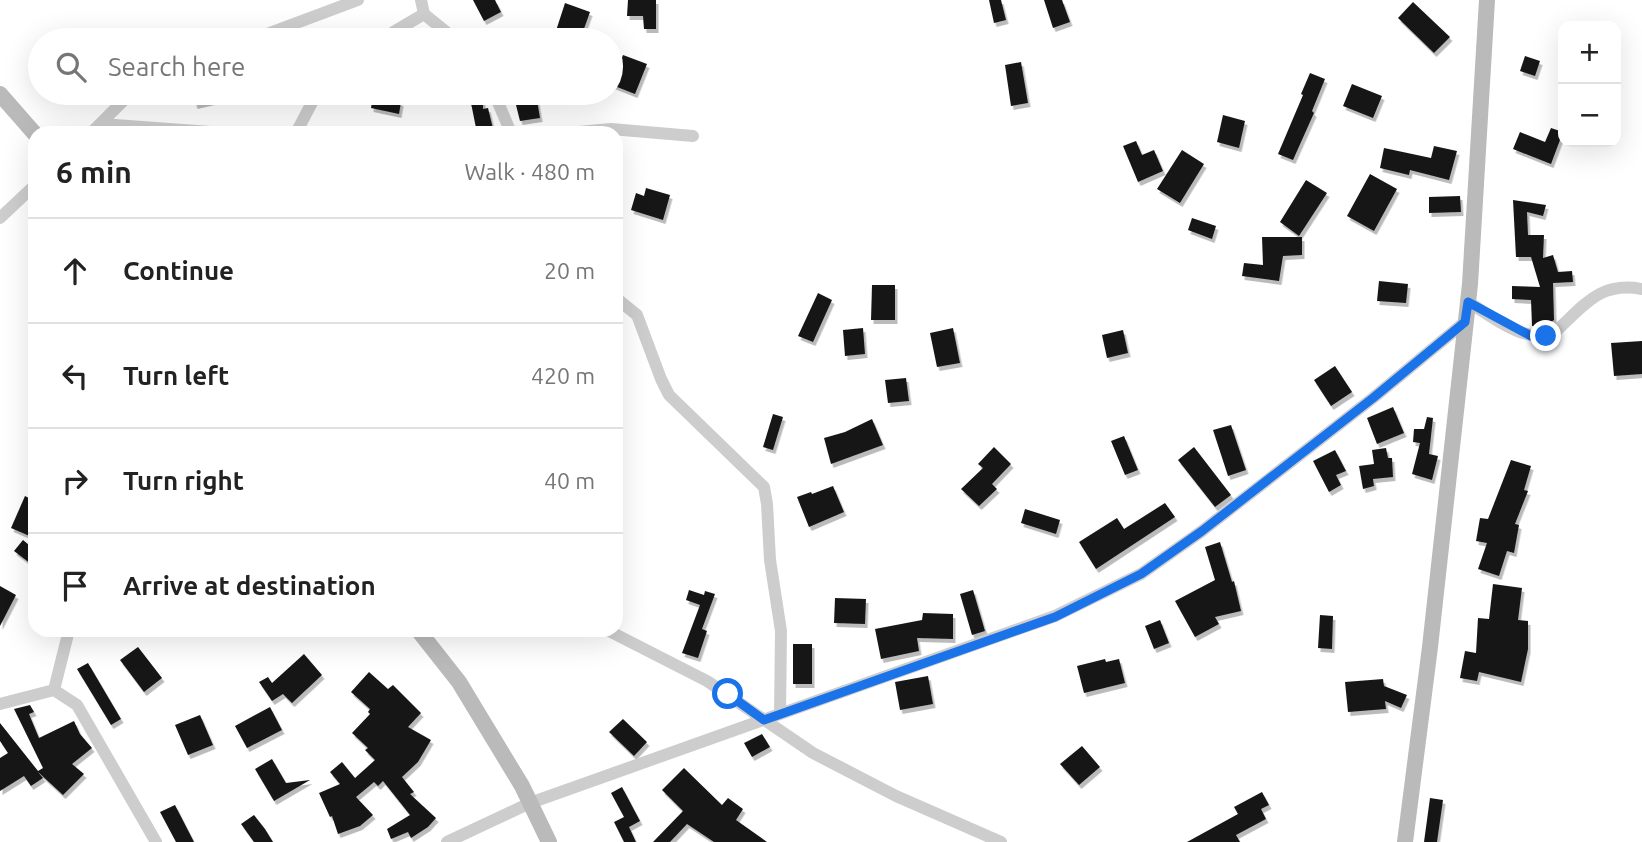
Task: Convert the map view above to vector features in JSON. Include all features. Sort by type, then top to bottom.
[{"type":"street","points":[[283,28],[358,0]]},
{"type":"street","points":[[421,0],[424,14],[441,28]]},
{"type":"street","points":[[1405,842],[1468,302],[1487,0]]},
{"type":"street","points":[[400,28],[424,14]]},
{"type":"street","points":[[0,94],[28,126]]},
{"type":"street","points":[[101,124],[119,105]]},
{"type":"street","points":[[300,126],[311,105]]},
{"type":"street","points":[[499,105],[508,126]]},
{"type":"street","points":[[101,124],[128,126]]},
{"type":"street","points":[[623,130],[693,136]]},
{"type":"street","points":[[0,218],[28,192]]},
{"type":"street","points":[[1468,302],[1531,336],[1546,336],[1555,332],[1600,292],[1616,286],[1642,289]]},
{"type":"street","points":[[623,304],[636,315],[669,395],[764,487],[770,560],[781,631],[779,714]]},
{"type":"street","points":[[447,842],[530,803],[1055,617],[1141,574],[1202,531],[1341,423],[1465,322]]},
{"type":"street","points":[[54,690],[67,637]]},
{"type":"street","points":[[424,637],[459,682],[530,803],[549,842]]},
{"type":"street","points":[[621,637],[707,681],[813,753],[896,796],[1001,842]]},
{"type":"street","points":[[0,704],[54,690],[77,705],[156,842]]},
{"type":"building","points":[[473,0],[495,0],[501,12],[484,21]]},
{"type":"building","points":[[628,0],[656,0],[656,29],[644,29],[643,16],[627,16]]},
{"type":"building","points":[[989,0],[1001,0],[1006,20],[994,23]]},
{"type":"building","points":[[1044,0],[1062,0],[1070,22],[1053,28]]},
{"type":"building","points":[[1413,2],[1450,37],[1434,53],[1398,18]]},
{"type":"building","points":[[565,3],[590,12],[584,28],[557,28]]},
{"type":"building","points":[[623,55],[647,64],[635,94],[623,89]]},
{"type":"building","points":[[1525,56],[1540,61],[1535,76],[1520,71]]},
{"type":"building","points":[[1021,62],[1028,103],[1011,106],[1005,65]]},
{"type":"building","points":[[1310,73],[1325,79],[1312,111],[1314,113],[1293,160],[1278,154]]},
{"type":"building","points":[[1352,84],[1382,96],[1373,118],[1343,106]]},
{"type":"building","points":[[372,105],[400,105],[399,114],[371,108]]},
{"type":"building","points":[[471,105],[483,105],[483,109],[488,108],[492,126],[476,126]]},
{"type":"building","points":[[516,105],[538,105],[540,118],[520,121]]},
{"type":"building","points":[[1223,115],[1245,121],[1239,148],[1217,142]]},
{"type":"building","points":[[1551,128],[1558,130],[1558,145],[1551,164],[1513,149],[1520,132],[1545,142]]},
{"type":"building","points":[[1136,141],[1142,155],[1154,150],[1163,171],[1138,182],[1123,146]]},
{"type":"building","points":[[1434,146],[1457,151],[1449,180],[1410,170],[1409,175],[1380,168],[1384,148],[1431,158]]},
{"type":"building","points":[[1182,150],[1204,164],[1180,203],[1157,189]]},
{"type":"building","points":[[1370,174],[1397,189],[1374,231],[1347,216]]},
{"type":"building","points":[[1306,180],[1327,193],[1299,236],[1280,222]]},
{"type":"building","points":[[646,188],[670,195],[663,220],[631,210],[636,193],[644,196]]},
{"type":"building","points":[[1460,196],[1461,212],[1429,213],[1429,197]]},
{"type":"building","points":[[1513,200],[1546,205],[1543,216],[1527,212],[1528,235],[1544,235],[1543,258],[1553,255],[1558,272],[1572,271],[1573,282],[1553,283],[1554,320],[1543,327],[1532,326],[1531,300],[1512,299],[1512,286],[1540,287],[1531,257],[1516,257]]},
{"type":"building","points":[[1192,218],[1216,226],[1212,239],[1188,230]]},
{"type":"building","points":[[1262,237],[1302,237],[1302,255],[1283,256],[1279,281],[1242,276],[1244,263],[1263,265]]},
{"type":"building","points":[[1379,281],[1408,284],[1406,303],[1377,301]]},
{"type":"building","points":[[872,285],[895,285],[895,320],[871,320]]},
{"type":"building","points":[[818,293],[832,300],[813,342],[798,336]]},
{"type":"building","points":[[863,328],[865,354],[845,356],[843,330]]},
{"type":"building","points":[[953,328],[960,363],[937,367],[930,333]]},
{"type":"building","points":[[1123,330],[1128,353],[1107,358],[1102,335]]},
{"type":"building","points":[[1642,341],[1642,374],[1614,376],[1611,343]]},
{"type":"building","points":[[1335,366],[1352,392],[1331,406],[1314,380]]},
{"type":"building","points":[[906,378],[909,401],[888,403],[885,380]]},
{"type":"building","points":[[1393,407],[1404,433],[1377,444],[1367,418]]},
{"type":"building","points":[[773,414],[783,417],[773,450],[763,447]]},
{"type":"building","points":[[1427,417],[1433,418],[1429,454],[1438,456],[1432,480],[1412,474],[1420,443],[1413,442],[1414,429],[1424,429]]},
{"type":"building","points":[[872,419],[883,445],[831,464],[824,438],[845,432]]},
{"type":"building","points":[[1231,425],[1246,470],[1228,476],[1213,430]]},
{"type":"building","points":[[1124,436],[1138,470],[1125,475],[1111,441]]},
{"type":"building","points":[[994,447],[1011,464],[992,484],[997,489],[979,506],[961,489],[983,468],[978,464]]},
{"type":"building","points":[[1194,447],[1231,495],[1215,507],[1178,460]]},
{"type":"building","points":[[1386,448],[1388,458],[1392,458],[1393,477],[1373,479],[1374,486],[1363,489],[1359,466],[1374,464],[1372,450]]},
{"type":"building","points":[[1335,450],[1346,471],[1336,475],[1341,485],[1329,492],[1313,461]]},
{"type":"building","points":[[1511,460],[1531,466],[1524,490],[1528,491],[1515,524],[1519,525],[1514,553],[1507,551],[1499,576],[1478,569],[1487,543],[1476,541],[1480,518],[1488,519]]},
{"type":"building","points":[[833,486],[844,512],[809,527],[797,497]]},
{"type":"building","points":[[25,496],[28,498],[28,535],[11,528]]},
{"type":"building","points":[[1165,503],[1175,517],[1096,569],[1079,542],[1117,518],[1124,529]]},
{"type":"building","points":[[1025,509],[1060,520],[1056,534],[1021,523]]},
{"type":"building","points":[[23,540],[28,544],[28,562],[14,551]]},
{"type":"building","points":[[1220,542],[1241,611],[1215,617],[1219,624],[1195,637],[1175,601],[1215,580],[1205,547]]},
{"type":"building","points":[[1493,584],[1522,588],[1518,620],[1528,621],[1528,649],[1521,682],[1479,672],[1477,681],[1460,678],[1465,651],[1476,653],[1478,618],[1489,619]]},
{"type":"building","points":[[0,586],[16,595],[0,626]]},
{"type":"building","points":[[689,590],[704,595],[705,591],[715,594],[702,629],[707,631],[698,658],[682,653],[700,605],[686,600]]},
{"type":"building","points":[[973,590],[985,631],[972,635],[960,594]]},
{"type":"building","points":[[835,598],[866,599],[865,624],[834,623]]},
{"type":"building","points":[[923,613],[953,614],[953,639],[917,638],[919,651],[881,659],[875,629],[922,620]]},
{"type":"building","points":[[1320,615],[1333,616],[1332,649],[1318,648]]},
{"type":"building","points":[[1160,620],[1169,643],[1154,649],[1145,626]]},
{"type":"building","points":[[793,644],[812,644],[812,684],[793,684]]},
{"type":"building","points":[[138,647],[162,678],[144,692],[120,660]]},
{"type":"building","points":[[304,654],[322,675],[292,703],[283,694],[272,701],[259,682],[268,677],[272,683]]},
{"type":"building","points":[[1105,659],[1106,662],[1119,659],[1125,683],[1084,693],[1077,666]]},
{"type":"building","points":[[88,663],[121,719],[111,725],[77,669]]},
{"type":"building","points":[[369,672],[388,689],[393,685],[421,713],[408,727],[431,740],[418,762],[402,777],[414,792],[410,794],[436,818],[411,838],[408,832],[391,839],[387,829],[410,815],[383,781],[378,786],[374,782],[356,797],[373,815],[360,826],[338,834],[332,816],[330,817],[319,793],[340,784],[330,772],[342,762],[355,778],[375,760],[365,750],[368,748],[352,733],[370,714],[370,709],[351,692]]},
{"type":"building","points":[[928,676],[933,704],[900,710],[895,682]]},
{"type":"building","points":[[1383,679],[1384,686],[1407,695],[1401,708],[1385,701],[1386,709],[1348,712],[1345,682]]},
{"type":"building","points":[[30,705],[34,712],[29,714],[39,738],[74,721],[80,734],[92,748],[72,764],[84,774],[63,795],[38,772],[43,778],[31,786],[24,776],[0,791],[0,758],[8,753],[0,741],[0,723],[38,771],[43,768],[14,709]]},
{"type":"building","points":[[270,707],[282,730],[247,748],[235,726]]},
{"type":"building","points":[[200,715],[213,745],[188,755],[175,725]]},
{"type":"building","points":[[623,719],[647,742],[634,756],[609,732]]},
{"type":"building","points":[[762,734],[770,747],[752,757],[744,743]]},
{"type":"building","points":[[1082,746],[1100,767],[1079,785],[1060,764]]},
{"type":"building","points":[[272,759],[286,783],[310,780],[274,801],[255,769]]},
{"type":"building","points":[[684,768],[722,805],[728,798],[743,809],[736,820],[767,842],[714,842],[687,824],[670,842],[653,842],[683,811],[662,790]]},
{"type":"building","points":[[622,787],[640,821],[629,827],[636,842],[624,842],[614,822],[624,817],[611,793]]},
{"type":"building","points":[[1262,792],[1269,805],[1261,809],[1266,819],[1236,835],[1240,842],[1187,842],[1238,814],[1234,807]]},
{"type":"building","points":[[1430,798],[1443,800],[1437,842],[1424,842]]},
{"type":"building","points":[[175,805],[194,842],[176,842],[160,812]]},
{"type":"building","points":[[254,815],[273,842],[254,842],[241,824]]},
{"type":"route","points":[[728,694],[764,720],[1055,617],[1141,574],[1202,531],[1373,398],[1465,322],[1468,302],[1531,336],[1546,336]]}]
